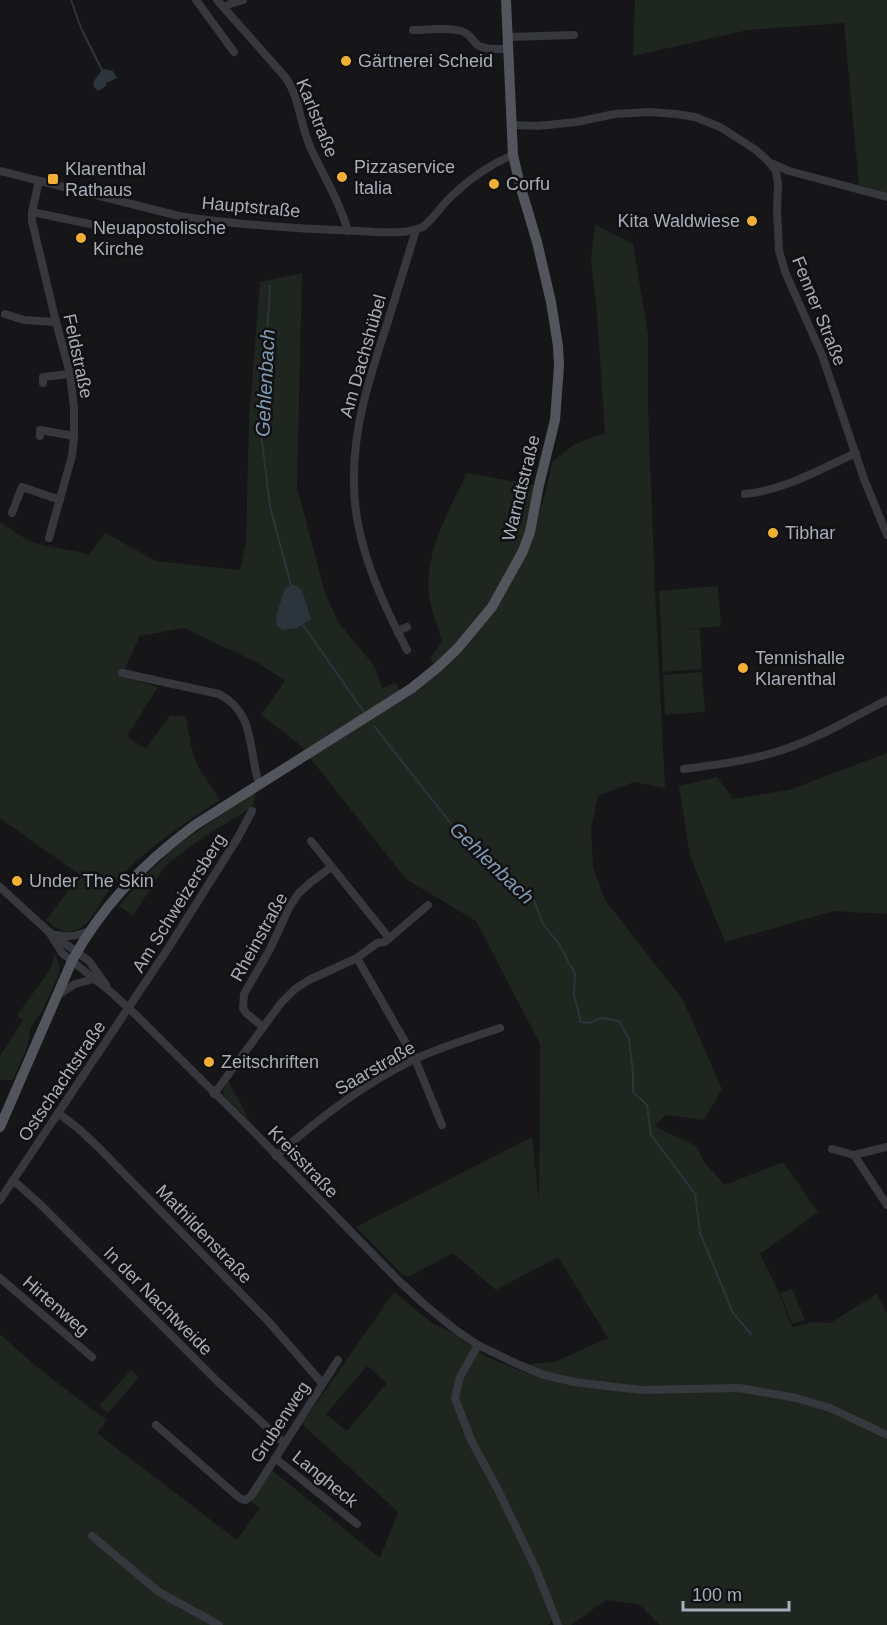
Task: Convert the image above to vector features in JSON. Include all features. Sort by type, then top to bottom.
[{"type":"main road","name":"Warndtstraße","points":[[75,957],[92,929],[118,895],[174,840],[412,688],[438,667],[457,649],[492,607],[523,551],[530,532],[555,420],[559,366],[551,302],[513,155],[506,0]]},
{"type":"main road","points":[[0,1127],[75,957]]},
{"type":"street","points":[[196,0],[234,52]]},
{"type":"street","name":"Karlstraße","points":[[217,0],[286,78],[295,95],[307,138],[340,207],[348,231]]},
{"type":"street","points":[[224,8],[243,0]]},
{"type":"street","points":[[413,30],[452,29],[461,31],[469,34],[479,46],[489,48],[507,43],[574,35]]},
{"type":"street","points":[[512,124],[538,126],[576,122],[615,114],[649,112],[695,117],[720,127],[756,150],[769,162],[789,171],[887,197]]},
{"type":"street","points":[[416,230],[429,222],[453,194],[467,183],[500,160],[513,155]]},
{"type":"street","name":"Fenner Straße","points":[[769,162],[776,171],[778,184],[779,251],[786,274],[822,355],[864,479],[887,535]]},
{"type":"street","name":"Hauptstraße","points":[[0,171],[179,216],[252,225],[348,231],[416,230]]},
{"type":"street","name":"Feldstraße","points":[[39,181],[32,221],[70,374],[74,408],[72,456],[49,538]]},
{"type":"street","points":[[32,212],[114,229]]},
{"type":"street","name":"Am Dachshübel","points":[[407,650],[374,581],[357,516],[354,487],[357,430],[363,399],[416,230]]},
{"type":"street","points":[[5,314],[24,320],[56,322]]},
{"type":"street","points":[[44,383],[43,377],[70,374]]},
{"type":"street","points":[[40,436],[40,430],[74,436]]},
{"type":"street","points":[[746,494],[771,490],[856,453]]},
{"type":"street","points":[[12,513],[22,487],[60,500]]},
{"type":"street","points":[[397,631],[406,627]]},
{"type":"street","points":[[122,673],[219,694],[228,699],[237,707],[247,725],[259,784]]},
{"type":"street","points":[[684,769],[723,764],[779,751],[887,700]]},
{"type":"street","name":"Am Schweizersberg","points":[[129,1009],[231,849],[252,811]]},
{"type":"street","points":[[312,841],[389,938]]},
{"type":"street","name":"Rheinstraße","points":[[263,1027],[243,1008],[244,994],[270,949],[290,906],[299,893],[331,867]]},
{"type":"street","name":"Kreisstraße","points":[[0,887],[50,933],[62,953],[90,961],[112,993]]},
{"type":"street","points":[[214,1094],[281,1003],[295,989],[357,958],[377,943],[385,942],[428,905]]},
{"type":"street","points":[[50,933],[71,937],[84,934],[92,929]]},
{"type":"street","name":"Kreisstraße","points":[[75,957],[94,979],[129,1009],[425,1305],[478,1345],[515,1364],[544,1375],[574,1382],[641,1390],[739,1388],[796,1398],[837,1411],[887,1435]]},
{"type":"street","points":[[357,958],[415,1059],[442,1125]]},
{"type":"street","points":[[56,996],[75,984],[94,979]]},
{"type":"street","name":"Ostschachtstraße","points":[[0,1200],[129,1009]]},
{"type":"street","name":"Saarstraße","points":[[276,1155],[359,1091],[415,1059],[500,1028]]},
{"type":"street","name":"Mathildenstraße","points":[[57,1113],[79,1129],[107,1156],[267,1321],[322,1383]]},
{"type":"street","points":[[832,1149],[854,1155],[887,1147]]},
{"type":"street","points":[[854,1155],[887,1205]]},
{"type":"street","name":"In der Nachtweide","points":[[13,1179],[218,1382],[284,1443]]},
{"type":"street","name":"Hirtenweg","points":[[0,1278],[93,1357]]},
{"type":"street","points":[[478,1345],[460,1377],[455,1398],[471,1440],[536,1569],[556,1623]]},
{"type":"street","name":"Grubenweg","points":[[156,1425],[236,1495],[246,1500],[251,1496],[338,1360]]},
{"type":"street","name":"Langheck","points":[[275,1458],[357,1524]]},
{"type":"street","points":[[92,1536],[159,1592],[219,1625]]},
{"type":"shaded area","points":[[635,0],[887,0],[887,193],[859,185],[844,23],[748,30],[633,56]]},
{"type":"shaded area","points":[[105,69],[113,71],[117,78],[106,83],[106,86],[98,91],[93,82]]},
{"type":"shaded area","points":[[595,224],[633,244],[648,334],[648,409],[665,788],[634,782],[598,796],[591,829],[593,867],[605,900],[683,1000],[722,1089],[704,1120],[666,1115],[654,1126],[698,1147],[703,1161],[725,1185],[783,1162],[818,1212],[760,1254],[792,1327],[813,1322],[830,1323],[877,1294],[887,1313],[887,1625],[660,1625],[636,1604],[606,1600],[571,1625],[557,1625],[554,1618],[548,1625],[0,1625],[0,1334],[52,1379],[107,1420],[97,1433],[237,1540],[260,1508],[251,1502],[272,1470],[380,1558],[398,1512],[302,1424],[394,1292],[433,1324],[449,1331],[487,1357],[526,1373],[531,1364],[555,1362],[608,1338],[558,1257],[496,1290],[453,1253],[408,1277],[402,1274],[356,1227],[532,1137],[539,1200],[540,1044],[476,921],[406,879],[299,744],[261,715],[285,681],[258,663],[184,628],[140,636],[121,677],[158,687],[127,736],[146,749],[170,715],[186,717],[197,765],[220,800],[170,834],[136,862],[113,884],[90,919],[79,929],[65,932],[46,920],[80,875],[0,818],[0,522],[29,541],[43,545],[89,554],[105,533],[156,561],[240,570],[246,542],[249,421],[260,282],[302,273],[297,487],[325,593],[339,623],[375,667],[382,688],[395,683],[405,698],[460,651],[533,532],[547,488],[552,462],[575,444],[605,433],[591,260]],"holes":[[[367,1366],[387,1383],[347,1431],[326,1414]]]},
{"type":"shaded area","points":[[467,473],[539,486],[528,531],[490,605],[436,666],[430,659],[442,641],[430,601],[429,568],[438,535]]},
{"type":"shaded area","points":[[294,585],[302,590],[311,619],[297,628],[283,630],[277,626],[276,616],[285,588]]},
{"type":"shaded area","points":[[718,586],[721,626],[679,630],[700,629],[702,669],[663,672],[659,591]]},
{"type":"shaded area","points":[[702,672],[705,712],[665,715],[663,675]]},
{"type":"shaded area","points":[[887,753],[887,914],[833,911],[725,942],[690,856],[679,786],[717,777],[733,799],[789,790]]},
{"type":"shaded area","points":[[255,792],[251,808],[202,838],[165,866],[133,916],[119,906],[177,845]]},
{"type":"shaded area","points":[[55,953],[60,967],[59,974],[42,1011],[31,1027],[27,1047],[13,1080],[0,1080],[0,1056],[23,1020],[17,1015],[50,970]]},
{"type":"shaded area","points":[[228,1081],[250,1121],[224,1096],[223,1091]]},
{"type":"shaded area","points":[[792,1289],[805,1320],[792,1324],[780,1293]]},
{"type":"shaded area","points":[[131,1370],[139,1377],[108,1413],[99,1406]]},
{"type":"waterway","name":"Gehlenbach","points":[[71,0],[81,28],[102,70]]},
{"type":"waterway","name":"Gehlenbach","points":[[270,286],[261,434],[270,506],[291,586]]},
{"type":"waterway","name":"Gehlenbach","points":[[303,625],[364,712]]},
{"type":"waterway","name":"Gehlenbach","points":[[374,726],[464,840],[493,866],[502,878],[517,885],[533,898],[543,924],[559,944],[575,974],[574,995],[581,1022],[589,1023],[602,1018],[619,1021],[629,1039],[633,1092],[647,1105],[651,1135],[695,1194],[700,1233],[733,1313],[751,1334]]},
{"type":"place","name":"Gärtnerei Scheid","points":[[346,61]]},
{"type":"place","name":"Pizzaservice Italia","points":[[342,177]]},
{"type":"place","name":"Klarenthal Rathaus","points":[[53,179]]},
{"type":"place","name":"Corfu","points":[[494,184]]},
{"type":"place","name":"Kita Waldwiese","points":[[752,221]]},
{"type":"place","name":"Neuapostolische Kirche","points":[[81,238]]},
{"type":"place","name":"Tibhar","points":[[773,533]]},
{"type":"place","name":"Tennishalle Klarenthal","points":[[743,668]]},
{"type":"place","name":"Under The Skin","points":[[17,881]]},
{"type":"place","name":"Zeitschriften","points":[[209,1062]]}]
